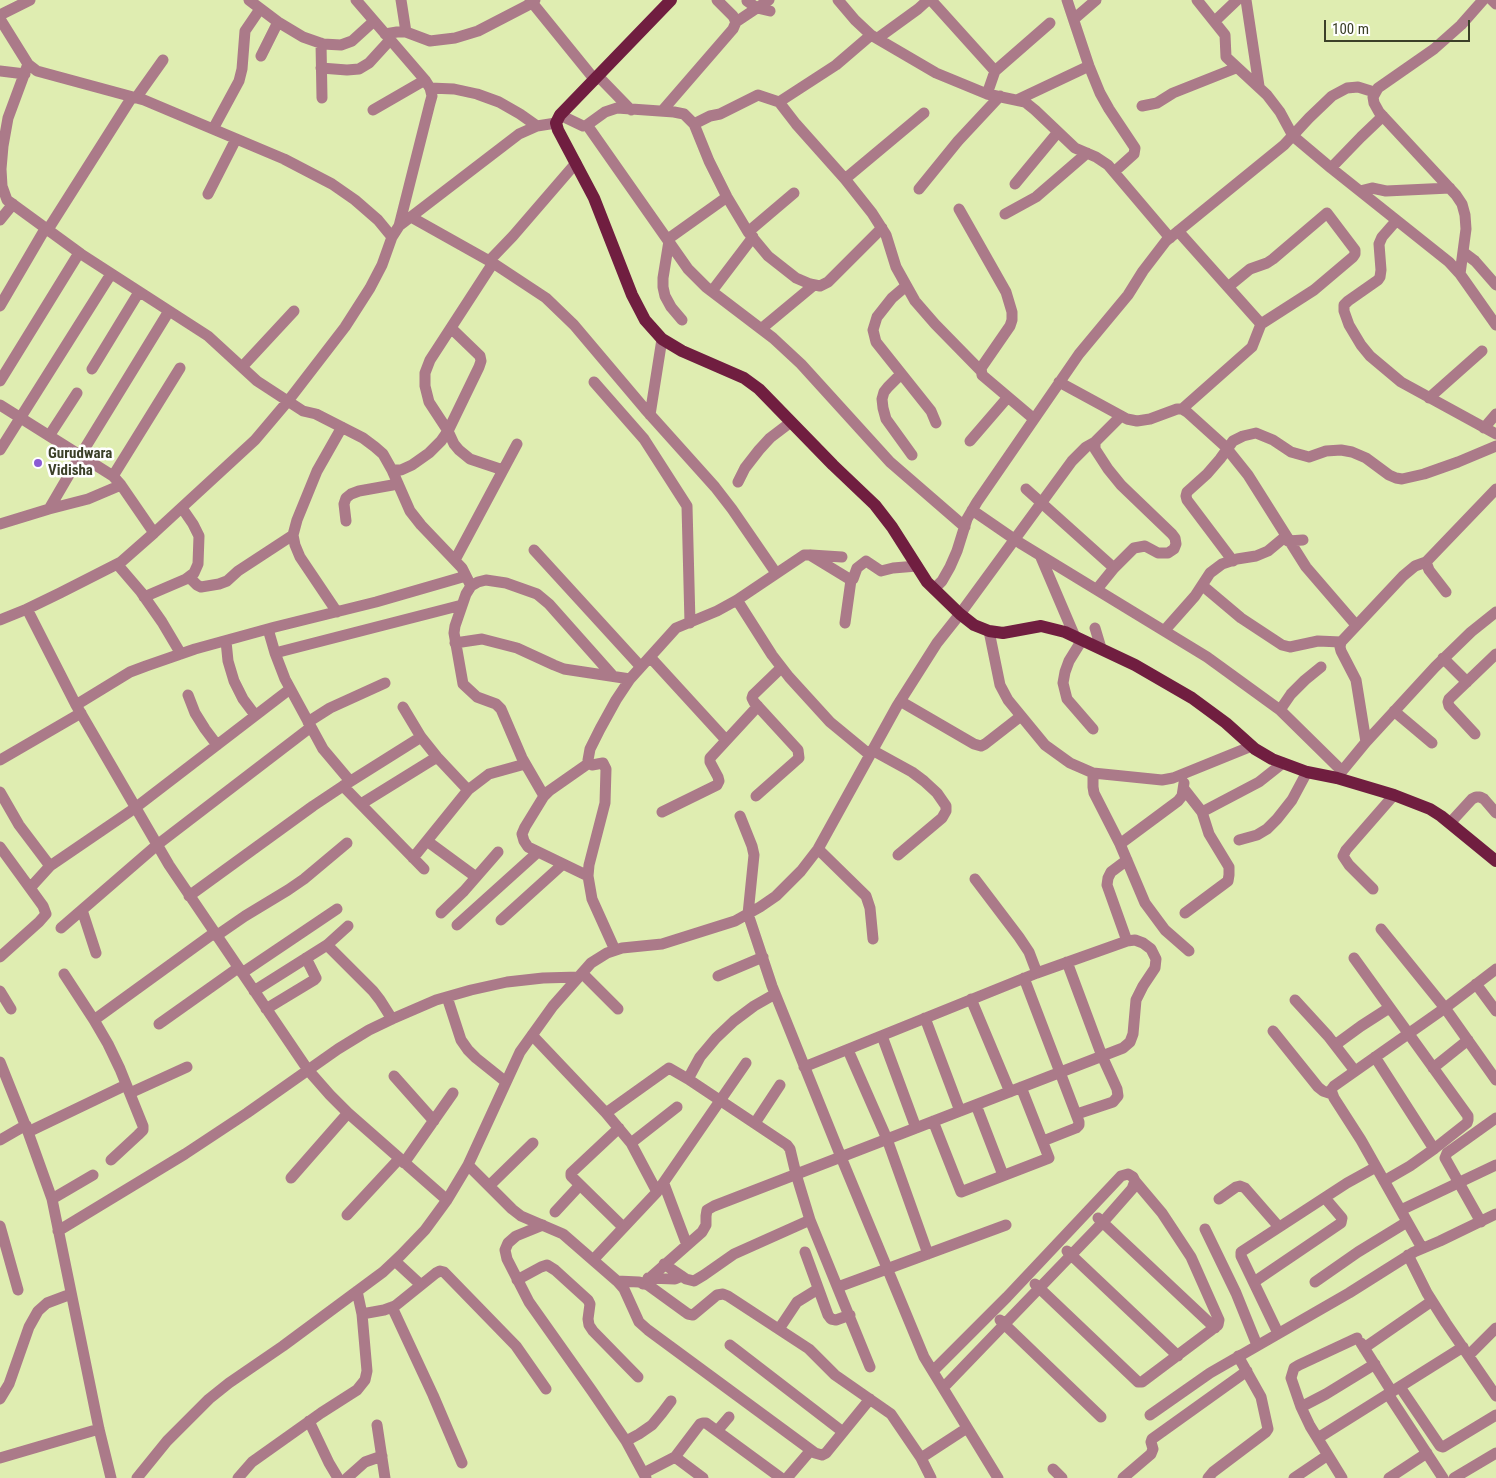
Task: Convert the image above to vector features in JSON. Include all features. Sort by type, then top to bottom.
[{"type":"main road","points":[[671,0],[558,119],[558,130],[594,198],[632,294],[645,320],[662,340],[682,351],[744,378],[759,389],[875,505],[927,582],[974,625],[989,631],[1003,633],[1041,626],[1065,632],[1079,638],[1158,677],[1192,698],[1226,723],[1252,746],[1272,759],[1307,772],[1339,775],[1430,809],[1450,823],[1496,862]]},
{"type":"street","points":[[0,15],[30,0]]},
{"type":"street","points":[[249,0],[278,22],[303,37],[321,43],[341,45],[352,41],[374,21]]},
{"type":"street","points":[[0,620],[27,609],[117,564],[182,508],[255,440],[288,401],[345,327],[370,288],[382,265],[392,237],[399,226],[432,96],[427,84],[356,0]]},
{"type":"street","points":[[401,0],[406,32]]},
{"type":"street","points":[[717,0],[733,16],[736,22]]},
{"type":"street","points":[[838,0],[855,20],[875,37],[936,73],[987,94],[1025,102],[1074,148],[1096,156],[1108,164],[1174,234],[1228,287],[1261,324]]},
{"type":"street","points":[[1067,0],[1100,93],[1108,109],[1134,148],[1134,154],[1114,172]]},
{"type":"street","points":[[1074,19],[1096,0]]},
{"type":"street","points":[[1197,0],[1225,35],[1226,57],[1236,68],[1259,86],[1280,112],[1293,136],[1449,262],[1460,274],[1496,325]]},
{"type":"street","points":[[1215,21],[1237,0]]},
{"type":"street","points":[[1246,0],[1259,86]]},
{"type":"street","points":[[1460,274],[1466,229],[1462,204],[1450,188],[1383,116],[1374,104],[1373,97],[1374,92],[1378,88],[1434,49],[1461,25],[1483,0]]},
{"type":"street","points":[[1492,0],[1496,4]]},
{"type":"street","points":[[321,68],[347,70],[369,63],[387,37],[397,32],[406,32],[430,41],[455,38],[478,31],[532,1],[596,78],[631,110]]},
{"type":"street","points":[[779,102],[918,9],[935,2],[995,71]]},
{"type":"street","points":[[662,111],[752,5],[769,5]]},
{"type":"street","points":[[213,129],[239,82],[245,31],[260,9]]},
{"type":"street","points":[[0,19],[26,69],[8,118],[1,168],[2,186],[8,200],[79,253],[208,336],[257,381],[303,411],[316,414],[363,438],[383,454],[410,511],[454,560],[469,581],[455,626],[455,643],[463,684],[478,696],[496,704],[501,710],[525,764],[544,796]]},
{"type":"street","points":[[262,56],[278,22]]},
{"type":"street","points":[[987,94],[995,71],[1050,23]]},
{"type":"street","points":[[321,43],[322,98]]},
{"type":"street","points":[[0,306],[46,230],[134,98],[163,60]]},
{"type":"street","points":[[1017,100],[1089,66]]},
{"type":"street","points":[[1142,106],[1157,103],[1173,93],[1236,68]]},
{"type":"street","points":[[0,71],[26,69],[42,72],[166,109],[284,160],[332,184],[355,200],[378,220],[392,237]]},
{"type":"street","points":[[373,110],[427,84],[477,94],[499,102],[537,126]]},
{"type":"street","points":[[934,589],[942,581],[950,567],[972,510],[1086,344],[1128,295],[1156,254],[1174,234],[1284,146],[1332,96],[1347,88],[1358,87],[1374,92]]},
{"type":"street","points":[[694,124],[710,116],[720,114],[758,95],[779,102],[872,213],[886,234],[896,267],[915,301],[982,374],[1034,419]]},
{"type":"street","points":[[919,189],[958,141],[1000,96]]},
{"type":"street","points":[[399,226],[519,134],[558,119],[582,126],[587,125],[612,109],[684,114],[694,124],[709,161],[727,197],[751,235],[768,256],[796,278],[820,286],[828,282],[882,228]]},
{"type":"street","points":[[845,179],[924,113]]},
{"type":"street","points":[[1331,168],[1383,116]]},
{"type":"street","points":[[587,125],[688,269],[801,364],[890,462],[964,527]]},
{"type":"street","points":[[1015,184],[1058,132]]},
{"type":"street","points":[[208,194],[236,139]]},
{"type":"street","points":[[1005,214],[1036,197],[1087,153]]},
{"type":"street","points":[[503,470],[470,458],[463,454],[454,444],[429,402],[425,386],[425,373],[430,360],[491,262],[576,164]]},
{"type":"street","points":[[1360,191],[1372,188],[1386,191],[1450,188]]},
{"type":"street","points":[[712,291],[751,235],[794,193]]},
{"type":"street","points":[[682,320],[671,307],[663,287],[669,240],[727,197]]},
{"type":"street","points":[[1,218],[13,204]]},
{"type":"street","points":[[958,209],[1006,292],[1012,312],[1010,326],[981,371]]},
{"type":"street","points":[[1182,409],[1252,347],[1261,324],[1314,290],[1355,254],[1355,250],[1327,212],[1273,260],[1250,269],[1228,287]]},
{"type":"street","points":[[411,217],[491,262],[546,298],[574,325],[650,415],[715,487],[776,573]]},
{"type":"street","points":[[1396,221],[1382,236],[1379,244],[1380,277],[1344,305],[1349,325],[1370,356],[1400,382],[1496,434]]},
{"type":"street","points":[[1463,252],[1496,285]]},
{"type":"street","points":[[0,381],[79,253]]},
{"type":"street","points":[[0,450],[111,274]]},
{"type":"street","points":[[761,329],[814,285]]},
{"type":"street","points":[[906,286],[892,298],[877,317],[873,330],[876,342],[931,411],[936,423]]},
{"type":"street","points":[[92,369],[139,292]]},
{"type":"street","points":[[49,509],[169,311]]},
{"type":"street","points":[[242,366],[294,311]]},
{"type":"street","points":[[392,470],[401,470],[412,465],[429,453],[441,441],[448,431],[481,361],[480,356],[451,328]]},
{"type":"street","points":[[650,415],[662,340]]},
{"type":"street","points":[[1429,398],[1482,351]]},
{"type":"street","points":[[0,524],[88,499],[117,480],[180,368]]},
{"type":"street","points":[[902,374],[884,392],[882,399],[883,408],[886,419],[912,455]]},
{"type":"street","points":[[594,382],[644,439],[687,506],[690,623]]},
{"type":"street","points":[[1059,382],[1127,420],[1150,419],[1177,409],[1187,412],[1228,449],[1248,475],[1287,539],[1315,579],[1356,625]]},
{"type":"street","points":[[49,436],[77,393]]},
{"type":"street","points":[[970,441],[1008,397]]},
{"type":"street","points":[[0,405],[117,480],[154,533]]},
{"type":"street","points":[[1484,428],[1496,414]]},
{"type":"street","points":[[137,1478],[167,1441],[208,1399],[383,1272],[425,1230],[447,1200],[468,1165],[520,1052],[553,1006],[591,963],[615,950],[662,944],[735,921],[776,896],[789,885],[818,849],[900,701],[937,643],[1078,453],[1095,442],[1121,416]]},
{"type":"street","points":[[738,482],[758,450],[791,422]]},
{"type":"street","points":[[337,612],[300,557],[293,535],[297,520],[317,471],[342,428]]},
{"type":"street","points":[[1233,560],[1187,500],[1186,496],[1187,492],[1207,474],[1233,441],[1243,436],[1256,433],[1302,456],[1309,457],[1326,451],[1341,450],[1352,452],[1366,458],[1389,475],[1402,479],[1424,474],[1496,446]]},
{"type":"street","points":[[1095,442],[1095,449],[1112,474],[1175,538],[1176,544],[1174,549],[1168,553],[1158,553],[1145,546],[1134,548],[1126,554],[1097,590]]},
{"type":"street","points":[[454,560],[517,444]]},
{"type":"street","points":[[346,521],[344,504],[346,498],[351,494],[398,484]]},
{"type":"street","points":[[1026,489],[1114,568]]},
{"type":"street","points":[[1366,742],[1356,680],[1341,651],[1341,642],[1403,576],[1415,566],[1426,562],[1496,489]]},
{"type":"street","points":[[144,597],[194,573],[198,564],[199,536],[194,524],[182,508]]},
{"type":"street","points":[[972,510],[1015,540],[1206,658],[1280,710],[1339,775],[1366,742],[1443,658],[1471,632],[1493,619]]},
{"type":"street","points":[[189,576],[197,585],[201,586],[227,581],[293,535]]},
{"type":"street","points":[[1164,631],[1202,586],[1210,573],[1222,564],[1262,554],[1287,539],[1303,540]]},
{"type":"street","points":[[534,550],[641,667]]},
{"type":"street","points":[[810,555],[851,580]]},
{"type":"street","points":[[589,763],[590,749],[616,700],[630,679],[676,628],[718,611],[737,600],[798,557],[810,555],[842,557]]},
{"type":"street","points":[[1040,555],[1079,638],[1065,672],[1063,683],[1067,699],[1092,729]]},
{"type":"street","points":[[845,623],[851,580],[862,562],[866,561],[880,570],[917,566]]},
{"type":"street","points":[[1426,562],[1429,570],[1446,592]]},
{"type":"street","points":[[117,564],[162,622],[181,654]]},
{"type":"street","points":[[0,760],[79,709],[130,672],[181,654],[268,629],[469,581],[478,582],[486,580],[506,583],[537,594],[549,604],[612,676]]},
{"type":"street","points":[[1202,586],[1241,618],[1282,645],[1290,647],[1318,641],[1341,642]]},
{"type":"street","points":[[737,600],[782,668],[830,722],[846,737],[871,752],[912,772],[937,793],[946,806],[946,812],[942,818],[898,855]]},
{"type":"street","points":[[275,653],[462,605]]},
{"type":"street","points":[[27,609],[79,709],[157,845],[215,935],[308,1070],[348,1113],[447,1200]]},
{"type":"street","points":[[1095,628],[1101,648]]},
{"type":"street","points":[[268,629],[275,653],[290,689],[323,749],[362,804],[424,869]]},
{"type":"street","points":[[989,631],[1000,685],[1008,700],[1045,744],[1070,762],[1093,773],[1162,780],[1185,774],[1252,746]]},
{"type":"street","points":[[455,643],[482,639],[518,648],[564,669],[630,679]]},
{"type":"street","points":[[226,641],[228,661],[234,681],[243,699],[255,716]]},
{"type":"street","points":[[1474,734],[1449,706],[1448,702],[1496,654]]},
{"type":"street","points":[[650,657],[726,740]]},
{"type":"street","points":[[1443,658],[1467,682]]},
{"type":"street","points":[[756,796],[799,758],[798,750],[752,698],[782,668]]},
{"type":"street","points":[[1280,710],[1298,687],[1321,668]]},
{"type":"street","points":[[61,928],[157,845],[330,708],[385,683]]},
{"type":"street","points":[[30,888],[50,866],[135,808],[290,689]]},
{"type":"street","points":[[188,695],[195,713],[217,745]]},
{"type":"street","points":[[900,701],[974,744],[981,746],[1021,716]]},
{"type":"street","points":[[662,812],[717,785],[718,777],[710,762],[710,758],[758,706]]},
{"type":"street","points":[[403,707],[421,737],[436,757],[468,790]]},
{"type":"street","points":[[1394,711],[1432,743]]},
{"type":"street","points":[[189,896],[347,784],[421,737]]},
{"type":"street","points":[[362,804],[436,757]]},
{"type":"street","points":[[588,876],[528,847],[522,834],[525,826],[549,791],[589,763],[603,763],[606,769],[605,803],[589,865],[588,876],[592,899],[615,950]]},
{"type":"street","points":[[1202,812],[1259,782],[1283,763]]},
{"type":"street","points":[[413,858],[468,790],[490,774],[525,764]]},
{"type":"street","points":[[1239,840],[1257,835],[1277,820],[1292,800],[1307,772]]},
{"type":"street","points":[[1093,773],[1092,788],[1094,794],[1120,844],[1145,903],[1165,930],[1188,951]]},
{"type":"street","points":[[1120,844],[1178,801],[1184,789],[1185,774]]},
{"type":"street","points":[[1184,789],[1202,812],[1209,834],[1229,867],[1228,881],[1185,913]]},
{"type":"street","points":[[0,792],[19,825],[50,866]]},
{"type":"street","points":[[1373,888],[1344,860],[1343,856],[1346,850],[1394,795]]},
{"type":"street","points":[[1450,823],[1476,797],[1484,799],[1496,812]]},
{"type":"street","points":[[740,816],[754,856],[748,914],[775,994],[924,1357],[998,1478]]},
{"type":"street","points":[[427,841],[476,877]]},
{"type":"street","points":[[94,1020],[215,935],[304,879],[347,843]]},
{"type":"street","points":[[0,847],[43,906],[46,914],[0,957]]},
{"type":"street","points":[[818,849],[861,889],[866,896],[870,908],[873,939]]},
{"type":"street","points":[[441,913],[498,852]]},
{"type":"street","points":[[457,925],[538,852]]},
{"type":"street","points":[[1127,860],[1111,872],[1107,885],[1127,941]]},
{"type":"street","points":[[501,920],[563,864]]},
{"type":"street","points":[[976,879],[1029,952],[1037,973]]},
{"type":"street","points":[[159,1024],[336,909]]},
{"type":"street","points":[[82,910],[96,953]]},
{"type":"street","points":[[254,991],[327,945],[348,926]]},
{"type":"street","points":[[1380,929],[1445,1008],[1496,1080]]},
{"type":"street","points":[[643,1281],[702,1232],[706,1225],[708,1210],[796,1174],[1123,1048],[1130,1042],[1133,1034],[1136,1000],[1155,968],[1156,959],[1150,949],[1143,943],[1135,940],[1127,941],[1024,978],[804,1067]]},
{"type":"street","points":[[327,945],[373,991],[392,1019]]},
{"type":"street","points":[[718,976],[762,957]]},
{"type":"street","points":[[266,1009],[316,978],[306,958]]},
{"type":"street","points":[[1354,958],[1468,1116],[1468,1120],[1462,1128],[1410,1166],[1384,1181]]},
{"type":"street","points":[[1067,962],[1102,1056],[1117,1089],[1118,1096],[1113,1102],[1077,1114]]},
{"type":"street","points":[[1422,1248],[1332,1094],[1332,1090],[1334,1086],[1445,1008],[1496,969]]},
{"type":"street","points":[[64,974],[108,1044],[143,1126],[143,1130],[111,1160]]},
{"type":"street","points":[[58,1231],[185,1154],[338,1049],[369,1030],[447,997],[507,982],[581,975],[618,1009]]},
{"type":"street","points":[[1024,978],[1079,1122],[1076,1128],[1042,1141]]},
{"type":"street","points":[[1476,984],[1496,1011]]},
{"type":"street","points":[[0,991],[11,1009]]},
{"type":"street","points":[[688,1079],[700,1057],[722,1032],[754,1006],[775,994]]},
{"type":"street","points":[[447,997],[461,1040],[476,1058],[506,1082]]},
{"type":"street","points":[[933,1121],[961,1192],[1049,1158],[971,999]]},
{"type":"street","points":[[1295,1000],[1355,1071]]},
{"type":"street","points":[[1335,1046],[1389,1008]]},
{"type":"street","points":[[925,1018],[960,1111]]},
{"type":"street","points":[[1273,1031],[1318,1087],[1323,1092],[1332,1094]]},
{"type":"street","points":[[532,1035],[606,1113],[631,1143],[661,1188],[687,1244]]},
{"type":"street","points":[[882,1036],[916,1128]]},
{"type":"street","points":[[1433,1068],[1468,1040]]},
{"type":"street","points":[[848,1050],[887,1139],[928,1254]]},
{"type":"street","points":[[1375,1057],[1434,1149]]},
{"type":"street","points":[[0,1062],[27,1128],[52,1200],[99,1429],[111,1478]]},
{"type":"street","points":[[593,1260],[661,1188],[746,1062]]},
{"type":"street","points":[[0,1140],[187,1067]]},
{"type":"street","points":[[606,1113],[669,1068],[787,1145],[790,1149],[810,1220],[870,1367]]},
{"type":"street","points":[[394,1076],[434,1121]]},
{"type":"street","points":[[754,1123],[780,1085]]},
{"type":"street","points":[[348,1215],[402,1161],[434,1121],[453,1093]]},
{"type":"street","points":[[976,1105],[1003,1175]]},
{"type":"street","points":[[631,1143],[677,1107]]},
{"type":"street","points":[[291,1178],[348,1113]]},
{"type":"street","points":[[1481,1222],[1445,1158],[1447,1154],[1463,1146],[1496,1118]]},
{"type":"street","points":[[618,1128],[571,1173],[571,1176],[623,1227]]},
{"type":"street","points":[[489,1186],[534,1143]]},
{"type":"street","points":[[468,1165],[521,1216],[563,1234],[593,1260],[620,1285],[636,1318],[643,1326],[819,1455],[822,1455],[843,1432],[870,1399]]},
{"type":"street","points":[[1401,1210],[1496,1165]]},
{"type":"street","points":[[1278,1333],[1241,1256],[1242,1252],[1347,1183],[1376,1167]]},
{"type":"street","points":[[52,1200],[92,1174]]},
{"type":"street","points":[[933,1371],[1059,1243],[1121,1176],[1128,1174],[1133,1177],[1162,1213],[1191,1257],[1219,1323],[1178,1356],[1142,1382],[1138,1382],[1027,1276]]},
{"type":"street","points":[[943,1388],[1103,1222],[1132,1189],[1135,1181]]},
{"type":"street","points":[[555,1212],[580,1185]]},
{"type":"street","points":[[1219,1199],[1236,1187],[1245,1188],[1279,1227]]},
{"type":"street","points":[[1254,1282],[1341,1223],[1342,1218],[1325,1198]]},
{"type":"street","points":[[1090,1210],[1215,1328]]},
{"type":"street","points":[[1150,1415],[1238,1356],[1349,1293],[1408,1256],[1496,1214]]},
{"type":"street","points":[[664,1264],[686,1279],[694,1280],[734,1254],[810,1220]]},
{"type":"street","points":[[1315,1282],[1358,1252],[1407,1222]]},
{"type":"street","points":[[543,1225],[516,1236],[508,1243],[505,1250],[507,1259],[529,1302],[592,1390],[626,1441],[645,1476],[675,1457],[700,1424],[706,1423],[781,1478]]},
{"type":"street","points":[[838,1287],[1006,1225]]},
{"type":"street","points":[[0,1226],[18,1290]]},
{"type":"street","points":[[1205,1229],[1240,1302],[1257,1345]]},
{"type":"street","points":[[1059,1243],[1178,1356]]},
{"type":"street","points":[[805,1252],[830,1319],[836,1320],[850,1315]]},
{"type":"street","points":[[1408,1256],[1432,1301],[1496,1396]]},
{"type":"street","points":[[395,1261],[421,1285]]},
{"type":"street","points":[[517,1280],[547,1265],[555,1270],[588,1300],[590,1304],[589,1325],[638,1377]]},
{"type":"street","points":[[362,1314],[392,1307],[408,1297],[440,1271],[444,1272],[516,1346],[546,1389]]},
{"type":"street","points":[[620,1285],[682,1276]]},
{"type":"street","points":[[643,1281],[688,1314],[693,1314],[717,1295],[723,1294],[809,1349],[835,1375],[891,1414],[921,1458],[931,1478]]},
{"type":"street","points":[[779,1329],[797,1302],[818,1289]]},
{"type":"street","points":[[238,1478],[252,1462],[309,1421],[357,1390],[365,1380],[367,1372],[362,1314],[357,1291]]},
{"type":"street","points":[[0,1399],[9,1384],[29,1327],[38,1311],[47,1303],[71,1294]]},
{"type":"street","points":[[1364,1348],[1432,1301]]},
{"type":"street","points":[[392,1307],[462,1463]]},
{"type":"street","points":[[992,1311],[1101,1417]]},
{"type":"street","points":[[1318,1438],[1393,1391],[1466,1351],[1496,1328]]},
{"type":"street","points":[[1342,1478],[1310,1426],[1301,1407],[1292,1378],[1294,1368],[1356,1335],[1393,1391],[1427,1454],[1443,1478]]},
{"type":"street","points":[[730,1345],[843,1432]]},
{"type":"street","points":[[1208,1478],[1268,1429],[1261,1397],[1238,1356]]},
{"type":"street","points":[[1301,1407],[1375,1364]]},
{"type":"street","points":[[1123,1478],[1151,1454],[1153,1449],[1150,1442],[1152,1439],[1247,1371]]},
{"type":"street","points":[[1393,1391],[1440,1446],[1443,1447],[1496,1415]]},
{"type":"street","points":[[626,1441],[652,1425],[671,1400]]},
{"type":"street","points":[[717,1431],[729,1417]]},
{"type":"street","points":[[309,1421],[338,1478]]},
{"type":"street","points":[[377,1425],[385,1478]]},
{"type":"street","points":[[921,1458],[967,1428]]},
{"type":"street","points":[[0,1458],[99,1429]]},
{"type":"street","points":[[787,1478],[811,1450]]},
{"type":"street","points":[[1454,1478],[1496,1453]]},
{"type":"street","points":[[1389,1478],[1427,1454]]},
{"type":"street","points":[[1294,1478],[1328,1455]]},
{"type":"street","points":[[347,1478],[365,1462],[382,1456]]},
{"type":"street","points":[[675,1457],[703,1478]]},
{"type":"street","points":[[1053,1470],[1062,1478]]},
{"type":"place","name":"Gurudwara Vidisha","points":[[38,463]]}]
